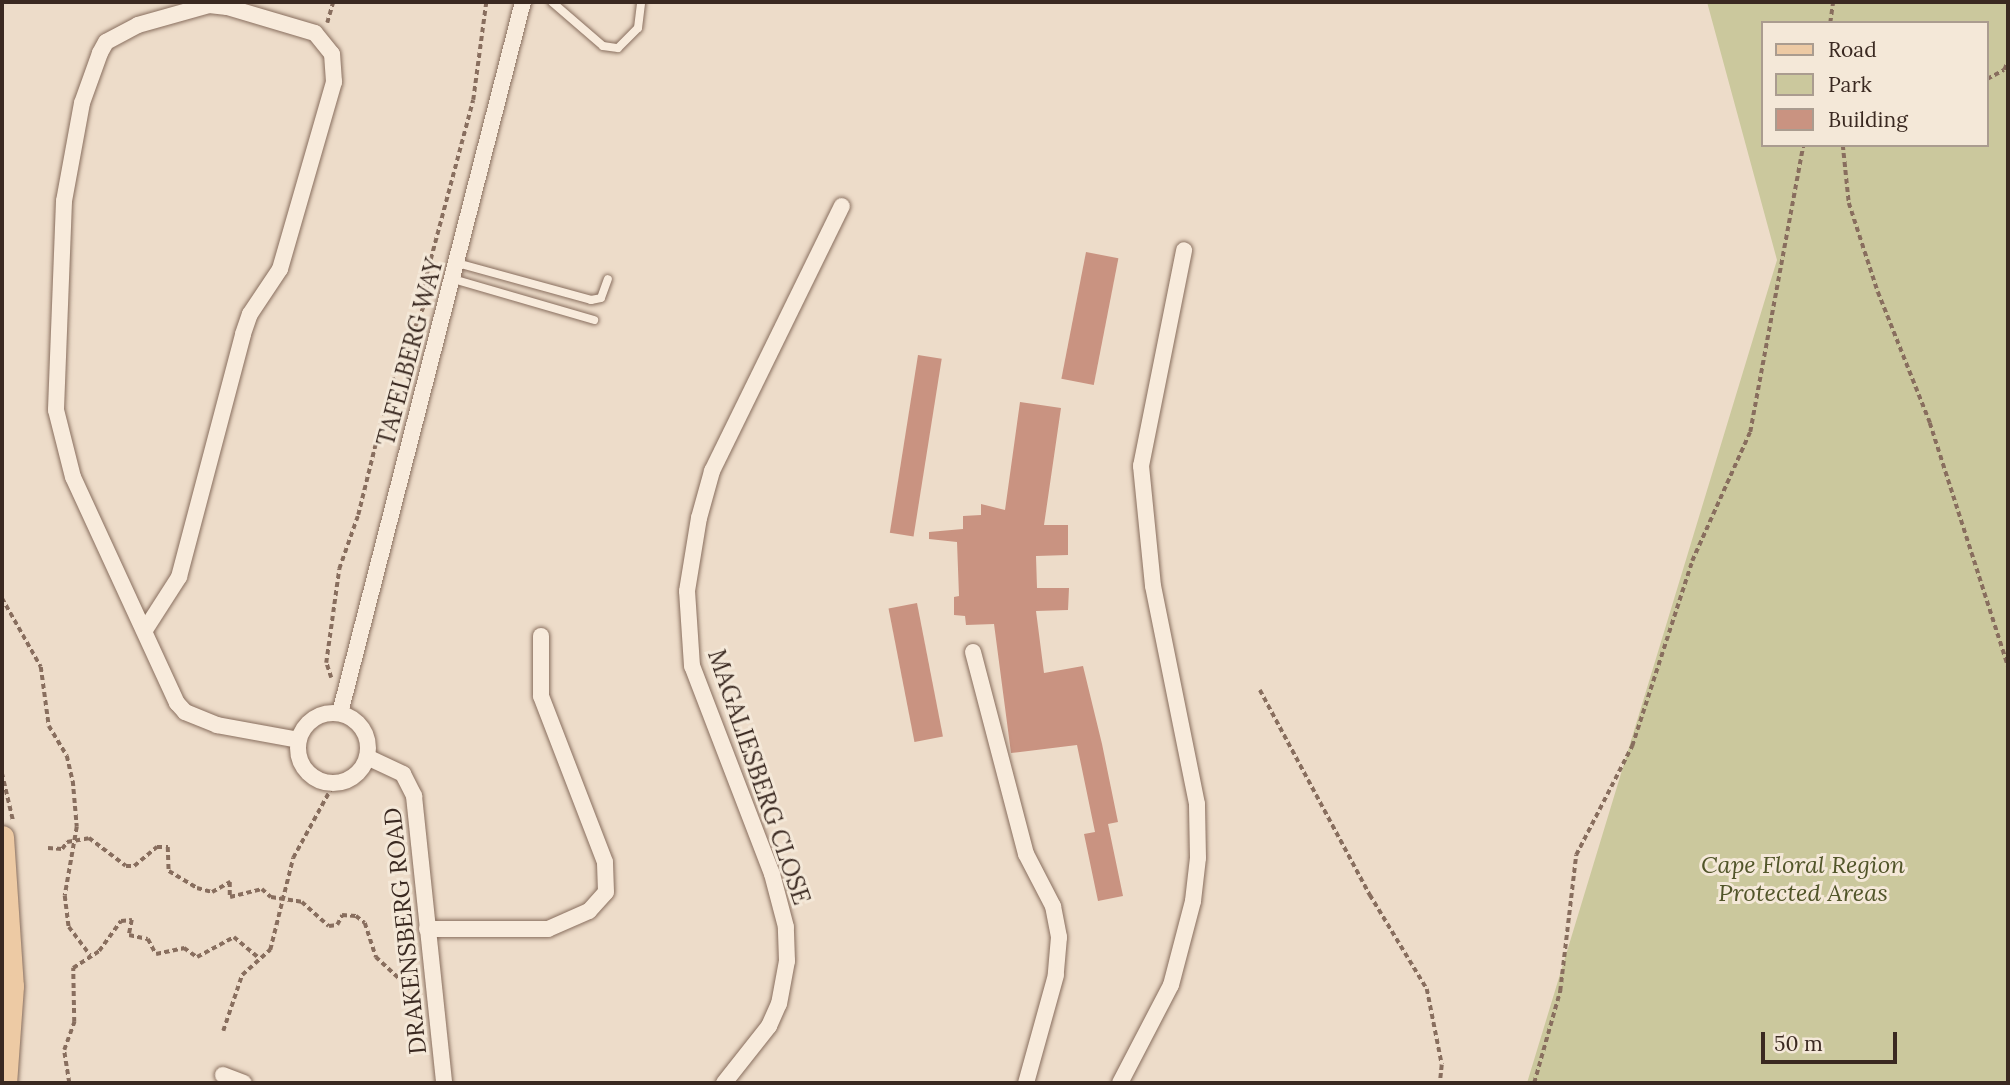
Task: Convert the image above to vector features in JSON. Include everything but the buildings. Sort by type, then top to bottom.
[{"type":"main road","points":[[2,837],[12,986],[5,1083]]},
{"type":"street","name":"TAFELBERG WAY","points":[[340,713],[523,2]]},
{"type":"street","points":[[145,630],[179,577],[243,334],[250,314],[280,269],[334,82],[332,54],[315,33],[227,7],[189,10],[138,25],[106,42],[82,103],[64,201],[58,432],[73,477],[145,630],[185,712],[217,724],[299,740]]},
{"type":"street","name":"MAGALIESBERG CLOSE","points":[[724,1083],[769,1026],[786,972],[786,927],[772,874],[692,666],[687,591],[699,518],[712,471],[842,206]]},
{"type":"street","points":[[1120,1083],[1171,985],[1193,901],[1198,858],[1198,804],[1153,586],[1141,466],[1184,250]]},
{"type":"street","points":[[427,929],[548,929],[589,911],[606,892],[605,862],[541,696],[541,636]]},
{"type":"street","points":[[973,652],[1026,854],[1053,906],[1059,937],[1056,975],[1026,1083]]},
{"type":"street","points":[[340,713],[359,724],[366,734],[367,757],[356,775],[334,783],[307,771],[299,740],[319,716],[340,713]]},
{"type":"street","name":"DRAKENSBERG ROAD","points":[[367,757],[402,774],[411,787],[444,1083]]},
{"type":"street","points":[[223,1075],[244,1083]]},
{"type":"lane","points":[[552,2],[589,36],[612,48],[625,46],[633,37],[641,2]]},
{"type":"lane","points":[[455,271],[591,300],[601,298],[608,279]]},
{"type":"lane","points":[[455,271],[594,320]]},
{"type":"path","points":[[345,692],[332,683],[326,663],[339,569],[358,515],[389,390],[429,293],[424,284],[472,100],[486,2]]},
{"type":"path","points":[[1830,21],[1833,2]]},
{"type":"path","points":[[1989,78],[2004,70],[2008,61]]},
{"type":"path","points":[[1534,1083],[1560,991],[1576,855],[1632,746],[1692,561],[1750,432],[1803,147]]},
{"type":"path","points":[[1843,147],[1849,203],[1878,292],[1930,423],[2008,666]]},
{"type":"path","points":[[2,598],[41,667],[49,726],[67,756],[73,781],[76,840],[65,896],[69,928],[90,955]]},
{"type":"path","points":[[1260,690],[1370,895],[1427,989],[1443,1065],[1440,1083]]},
{"type":"path","points":[[223,1031],[243,975],[270,950],[293,858],[334,783]]},
{"type":"path","points":[[48,848],[62,849],[76,840],[89,838],[126,866],[134,866],[157,847],[168,847],[169,871],[197,888],[212,892],[225,882],[230,882],[230,897],[262,889],[271,897],[284,896],[302,902],[329,926],[337,925],[342,915],[356,916],[365,923],[376,957],[424,1000]]},
{"type":"path","points":[[69,1083],[64,1050],[74,1021],[70,982],[73,968],[90,955],[121,921],[132,920],[128,935],[154,943],[156,954],[184,948],[197,957],[234,937],[259,958]]},
{"type":"green space","name":"Cape Floral Region Protected Areas","points":[[1707,2],[2008,2],[2008,1083],[1527,1083],[1777,260]]}]
